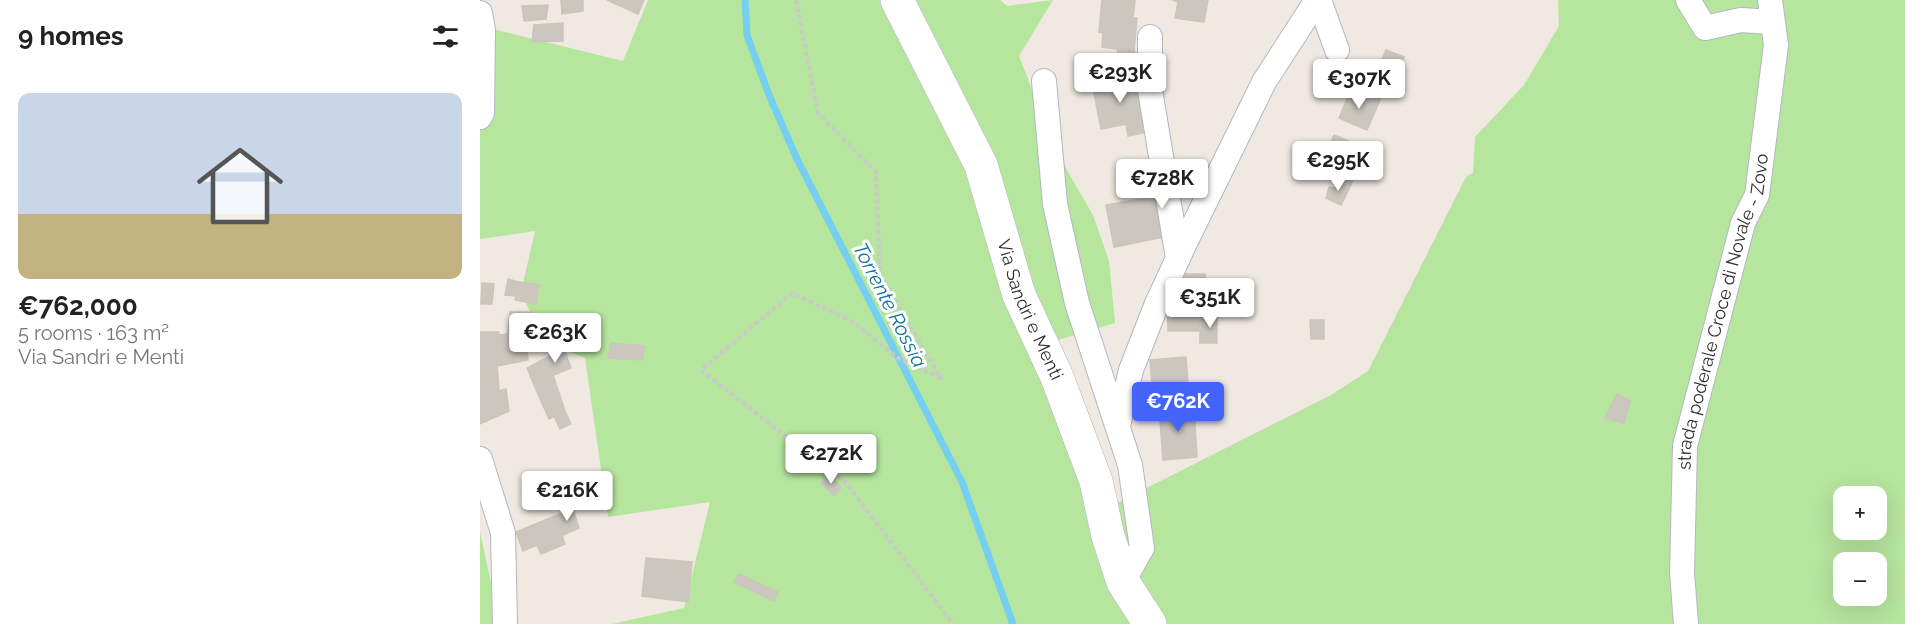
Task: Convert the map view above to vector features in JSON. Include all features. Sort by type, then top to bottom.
[{"type":"main road","name":"Via Sandri e Menti","points":[[897,0],[981,165],[1019,295],[1058,377],[1096,481],[1108,536],[1123,582],[1150,624]]},
{"type":"street","points":[[1118,426],[1131,370],[1178,258],[1264,82],[1318,0]]},
{"type":"street","points":[[1318,0],[1337,50]]},
{"type":"street","points":[[1688,0],[1705,28],[1770,11]]},
{"type":"street","name":"strada poderale Croce di Novale - Zovo","points":[[1686,624],[1682,573],[1685,446],[1743,223],[1757,195],[1776,45],[1770,11]]},
{"type":"street","points":[[480,13],[483,30],[482,113],[480,117]]},
{"type":"street","points":[[1150,37],[1150,90],[1178,258]]},
{"type":"street","points":[[1044,81],[1055,204],[1077,303],[1130,465],[1142,548],[1123,582]]},
{"type":"street","points":[[480,459],[503,532],[505,624]]},
{"type":"path","points":[[796,0],[818,113],[876,172],[880,274],[941,378],[899,359],[852,321],[792,293],[701,370],[847,484],[953,624]]},
{"type":"green space","points":[[648,0],[1000,0],[1007,6],[1053,0],[1019,56],[1047,128],[1068,172],[1093,215],[1109,261],[1115,323],[1045,344],[1111,506],[1331,395],[1368,371],[1466,177],[1473,173],[1475,137],[1524,85],[1559,26],[1558,0],[1905,0],[1905,624],[612,624],[684,608],[710,502],[608,517],[585,358],[543,341],[521,292],[535,231],[480,239],[480,26],[623,61]]},
{"type":"green space","points":[[480,532],[500,624],[480,624]]},
{"type":"building","points":[[561,0],[583,0],[583,11],[562,14]]},
{"type":"building","points":[[607,0],[644,0],[638,14]]},
{"type":"building","points":[[1102,0],[1135,0],[1133,18],[1137,18],[1134,51],[1102,47],[1103,33],[1099,32]]},
{"type":"building","points":[[1172,0],[1208,0],[1204,22],[1175,18],[1178,2]]},
{"type":"building","points":[[548,5],[546,19],[524,21],[522,6]]},
{"type":"building","points":[[563,23],[563,41],[532,42],[534,25]]},
{"type":"building","points":[[1118,49],[1138,53],[1138,63],[1117,62]]},
{"type":"building","points":[[1386,50],[1404,57],[1391,88],[1373,81]]},
{"type":"building","points":[[1357,74],[1385,86],[1379,102],[1351,89]]},
{"type":"building","points":[[1138,79],[1146,120],[1101,129],[1093,88]]},
{"type":"building","points":[[1351,89],[1379,102],[1367,130],[1339,118]]},
{"type":"building","points":[[1146,120],[1148,132],[1128,136],[1126,124]]},
{"type":"building","points":[[1334,135],[1365,148],[1351,185],[1319,172]]},
{"type":"building","points":[[1339,180],[1351,185],[1341,205],[1326,198],[1329,187],[1335,188]]},
{"type":"building","points":[[1167,183],[1174,236],[1159,238],[1150,186]]},
{"type":"building","points":[[1152,197],[1159,238],[1114,247],[1106,205]]},
{"type":"building","points":[[1184,274],[1205,274],[1206,331],[1168,331],[1167,303],[1179,303],[1179,293],[1184,292]]},
{"type":"building","points":[[508,279],[519,282],[516,296],[505,295]]},
{"type":"building","points":[[519,282],[539,285],[536,304],[515,300]]},
{"type":"building","points":[[482,283],[494,284],[492,304],[481,304]]},
{"type":"building","points":[[1206,311],[1217,311],[1217,343],[1200,343],[1200,331],[1206,331]]},
{"type":"building","points":[[510,312],[532,312],[527,349],[496,353],[498,335],[508,334]]},
{"type":"building","points":[[1310,320],[1324,320],[1324,339],[1311,339]]},
{"type":"building","points":[[480,332],[499,332],[496,353],[498,377],[480,380]]},
{"type":"building","points":[[611,343],[644,346],[643,360],[608,358]]},
{"type":"building","points":[[527,349],[528,360],[497,366],[496,353]]},
{"type":"building","points":[[564,349],[571,368],[546,378],[540,361]]},
{"type":"building","points":[[1186,357],[1188,383],[1200,383],[1201,396],[1193,397],[1194,407],[1154,408],[1150,360]]},
{"type":"building","points":[[540,361],[546,378],[534,385],[527,368]]},
{"type":"building","points":[[553,375],[565,411],[549,419],[534,385]]},
{"type":"building","points":[[498,377],[499,391],[506,389],[509,411],[480,424],[480,380]]},
{"type":"building","points":[[1617,394],[1630,401],[1624,423],[1605,418]]},
{"type":"building","points":[[1194,407],[1197,457],[1163,460],[1159,408]]},
{"type":"building","points":[[565,411],[571,424],[560,429],[554,416]]},
{"type":"building","points":[[829,474],[841,488],[834,496],[821,483]]},
{"type":"building","points":[[573,509],[579,528],[563,535],[555,516]]},
{"type":"building","points":[[555,516],[565,544],[541,554],[537,545],[523,551],[516,532]]},
{"type":"building","points":[[646,558],[692,562],[688,602],[642,596]]},
{"type":"building","points":[[739,574],[778,592],[774,601],[734,582]]},
{"type":"waterway","name":"Torrente Rossia","points":[[745,0],[747,35],[769,95],[797,159],[962,482],[1013,624]]}]
